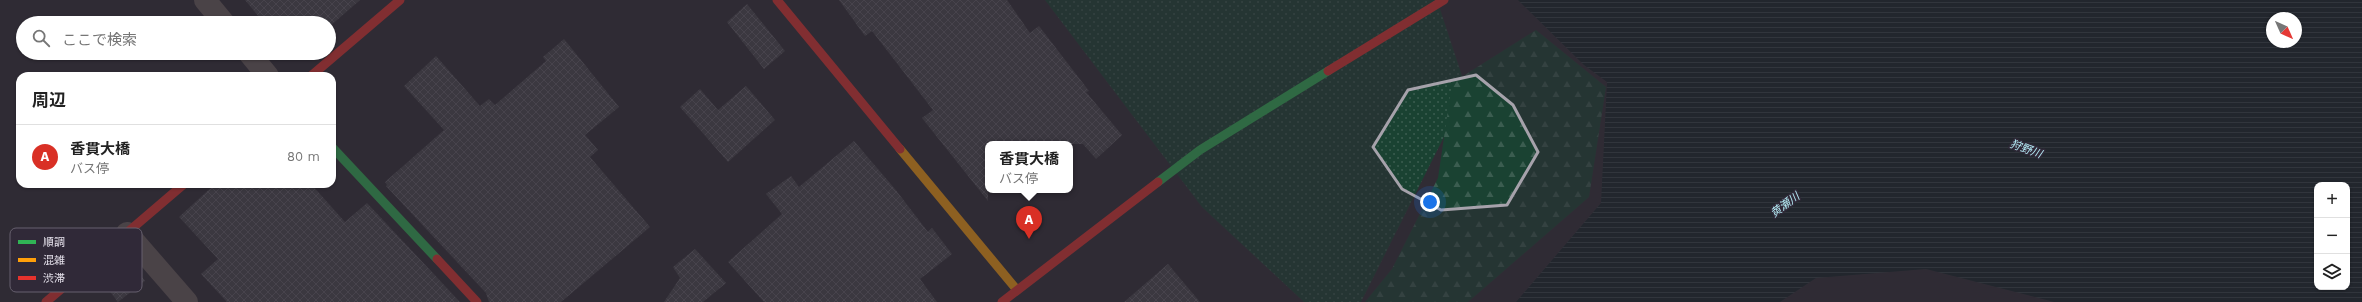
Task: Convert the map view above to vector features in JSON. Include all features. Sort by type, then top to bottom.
[{"type":"street","points":[[205,0],[218,16]]},
{"type":"street","points":[[336,55],[400,0]]},
{"type":"street","points":[[777,0],[1017,290]]},
{"type":"street","points":[[1002,302],[1200,150],[1444,0]]},
{"type":"street","points":[[255,60],[265,72]]},
{"type":"street","points":[[316,72],[330,60]]},
{"type":"street","points":[[336,151],[477,302]]},
{"type":"street","points":[[133,228],[179,188]]},
{"type":"street","points":[[142,250],[187,302]]},
{"type":"street","points":[[46,302],[58,292]]},
{"type":"highlighted area","points":[[1476,75],[1513,105],[1538,152],[1507,205],[1441,210],[1402,189],[1373,147],[1408,90]]},
{"type":"green space","points":[[1045,0],[1437,0],[1467,91],[1361,302],[1304,302],[1202,207]]},
{"type":"green space","points":[[1536,30],[1606,87],[1589,197],[1468,302],[1365,302],[1392,269],[1438,178],[1452,83]]},
{"type":"water","points":[[1518,0],[2362,0],[2362,302],[2054,302],[1926,269],[1816,278],[1780,302],[1516,302],[1601,203],[1607,82],[1584,65]]},
{"type":"building","points":[[245,0],[360,0],[336,21],[336,16],[258,16]]},
{"type":"building","points":[[839,0],[1007,0],[1030,33],[1039,26],[1089,91],[1086,92],[1122,135],[1096,159],[1083,144],[1073,144],[1073,141],[985,141],[985,193],[988,193],[988,201],[922,118],[933,110],[872,31],[865,36]]},
{"type":"building","points":[[747,4],[785,51],[764,69],[727,22]]},
{"type":"building","points":[[564,39],[619,107],[585,135],[598,150],[590,157],[650,227],[561,302],[489,302],[486,293],[386,186],[387,185],[385,182],[444,130],[404,86],[436,56],[480,106],[489,99],[495,105],[546,61],[543,57]]},
{"type":"building","points":[[746,86],[775,120],[728,162],[680,107],[700,89],[718,110]]},
{"type":"building","points":[[854,141],[895,189],[928,232],[932,228],[952,254],[920,279],[937,302],[764,302],[728,262],[782,214],[766,194],[791,176],[799,187]]},
{"type":"building","points":[[211,188],[315,188],[345,222],[367,203],[460,302],[227,302],[201,274],[218,259],[179,217]]},
{"type":"building","points":[[695,249],[726,283],[703,302],[664,302],[680,278],[673,267]]},
{"type":"building","points":[[1168,264],[1200,302],[1124,302]]},
{"type":"building","points":[[110,292],[131,292],[118,302]]},
{"type":"traffic: fast","points":[[1158,182],[1200,150],[1328,71]]},
{"type":"traffic: fast","points":[[336,151],[437,259]]},
{"type":"traffic: slow","points":[[900,149],[1017,290]]},
{"type":"traffic: jam","points":[[336,55],[400,0]]},
{"type":"traffic: jam","points":[[777,0],[900,149]]},
{"type":"traffic: jam","points":[[1328,71],[1444,0]]},
{"type":"traffic: jam","points":[[316,72],[330,60]]},
{"type":"traffic: jam","points":[[1002,302],[1158,182]]},
{"type":"traffic: jam","points":[[133,228],[179,188]]},
{"type":"traffic: jam","points":[[437,259],[477,302]]},
{"type":"traffic: jam","points":[[46,302],[58,292]]},
{"type":"place","name":"香貫大橋","points":[[1029,239]]},
{"type":"water label","name":"狩野川","points":[[2026,149]]},
{"type":"water label","name":"黄瀬川","points":[[1785,205]]}]
